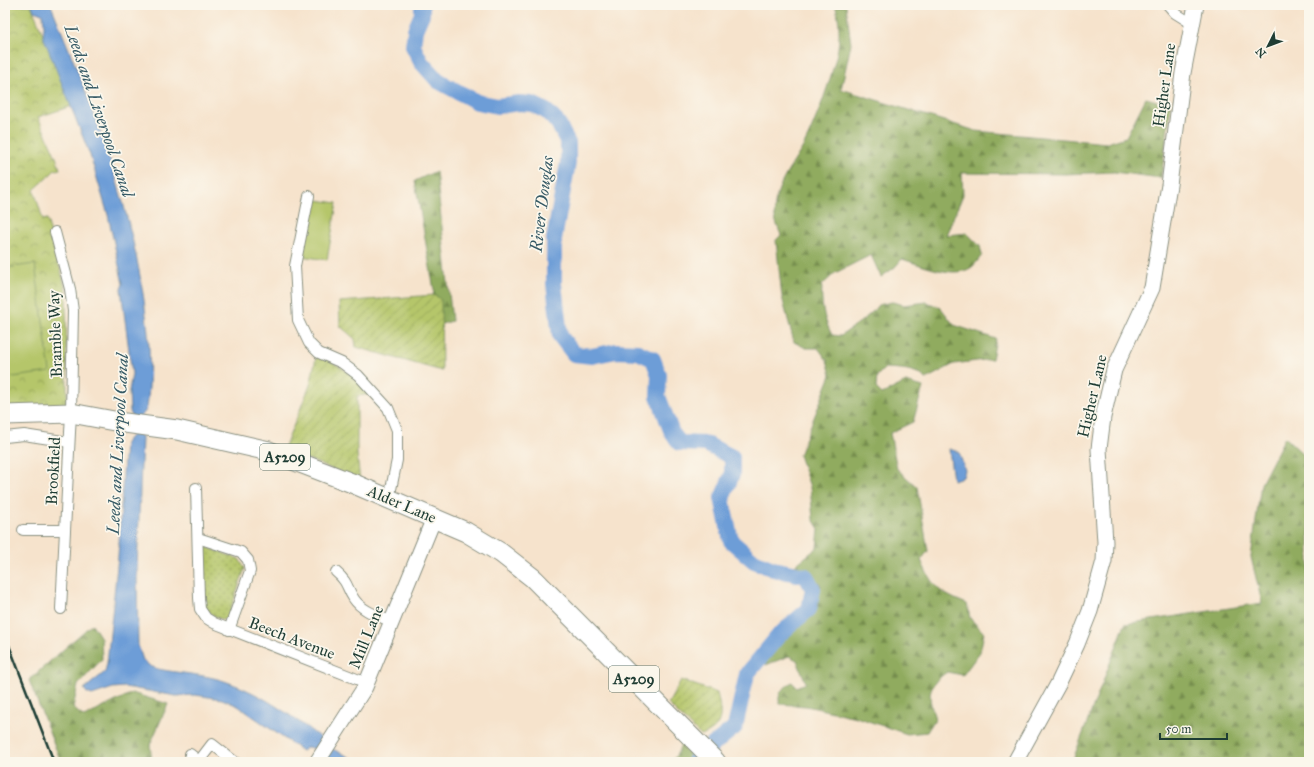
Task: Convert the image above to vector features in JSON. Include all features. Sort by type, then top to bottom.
[{"type":"highway","name":"Alder Lane","points":[[5,415],[71,413],[125,423],[177,430],[269,451],[434,518],[484,542],[501,553],[533,578],[714,760]]},
{"type":"street","points":[[1168,5],[1191,23]]},
{"type":"street","name":"Higher Lane","points":[[1015,762],[1078,644],[1090,611],[1104,561],[1105,542],[1099,449],[1103,417],[1114,370],[1152,288],[1169,186],[1183,73],[1191,23],[1196,5]]},
{"type":"street","points":[[309,196],[295,266],[298,320],[309,343],[319,353],[342,363],[358,375],[388,408],[397,430],[397,453],[389,499]]},
{"type":"street","name":"Bramble Way","points":[[55,232],[70,289],[73,311],[71,413]]},
{"type":"street","name":"Brookfield","points":[[61,609],[71,413]]},
{"type":"street","points":[[5,437],[24,435],[69,442]]},
{"type":"street","name":"Beech Avenue","points":[[196,488],[198,598],[200,609],[206,618],[229,630],[367,683]]},
{"type":"street","name":"Mill Lane","points":[[317,762],[334,738],[367,683],[434,518]]},
{"type":"street","points":[[21,530],[65,530]]},
{"type":"street","name":"Beech Avenue","points":[[198,538],[241,552],[248,560],[250,571],[229,630]]},
{"type":"street","points":[[336,572],[346,580],[354,600],[360,605],[392,622]]},
{"type":"street","points":[[336,587],[346,580]]},
{"type":"street","points":[[190,754],[199,761],[212,744],[235,762]]},
{"type":"green space","points":[[5,5],[31,5],[72,106],[38,117],[60,169],[55,170],[34,190],[43,220],[47,219],[66,290],[67,398],[65,405],[5,411]]},
{"type":"green space","points":[[835,5],[846,5],[851,44],[841,89],[976,131],[1107,143],[1126,137],[1146,98],[1171,105],[1161,178],[1114,172],[1065,174],[962,173],[963,195],[946,235],[967,233],[980,246],[982,255],[973,266],[965,271],[947,272],[902,259],[894,268],[881,277],[871,255],[835,273],[822,285],[823,311],[826,323],[832,335],[841,336],[865,318],[878,305],[892,302],[904,305],[927,302],[941,308],[954,325],[996,339],[992,359],[954,364],[926,379],[922,375],[912,371],[885,368],[877,376],[876,388],[882,394],[906,382],[923,387],[913,422],[890,433],[897,469],[917,487],[928,551],[921,560],[929,578],[938,589],[950,597],[967,604],[970,618],[984,633],[980,652],[963,675],[947,672],[935,682],[932,687],[930,698],[935,719],[927,732],[907,734],[856,717],[806,706],[780,704],[780,694],[789,684],[792,682],[797,687],[806,683],[797,660],[789,656],[766,665],[767,657],[780,642],[799,627],[811,614],[815,592],[813,583],[794,566],[817,548],[819,529],[813,519],[810,487],[799,455],[831,375],[827,360],[818,348],[806,348],[794,342],[782,297],[776,240],[781,235],[775,218],[775,208],[779,188],[809,135],[831,75],[839,42],[839,22]]},
{"type":"green space","points":[[436,171],[452,321],[428,328],[434,290],[415,181]]},
{"type":"green space","points":[[311,199],[337,203],[327,260],[301,256]]},
{"type":"green space","points":[[35,264],[50,372],[5,378],[5,268]]},
{"type":"green space","points":[[435,295],[441,300],[442,371],[356,347],[355,339],[340,326],[339,302]]},
{"type":"green space","points":[[320,357],[335,363],[348,372],[372,394],[357,396],[357,454],[360,481],[284,449],[310,385],[316,358]]},
{"type":"green space","points":[[1285,437],[1309,460],[1309,762],[1072,762],[1125,624],[1262,603],[1251,557],[1261,484]]},
{"type":"green space","points":[[204,546],[239,559],[245,568],[227,620],[218,618],[211,614],[202,600]]},
{"type":"green space","points":[[92,624],[101,638],[102,659],[78,685],[73,708],[84,717],[132,693],[168,704],[150,745],[152,762],[61,762],[29,680]]},
{"type":"green space","points":[[681,680],[717,693],[720,707],[720,719],[714,729],[708,733],[701,736],[668,704]]},
{"type":"green space","points":[[686,732],[699,756],[694,762],[672,762],[678,752]]},
{"type":"water","name":"Leeds and Liverpool Canal","points":[[32,5],[51,5],[82,83],[97,122],[122,200],[133,240],[141,281],[147,323],[150,365],[147,407],[141,417],[140,425],[140,433],[142,437],[137,571],[138,645],[143,660],[150,666],[158,669],[221,680],[243,688],[278,707],[300,722],[321,738],[322,743],[357,762],[332,762],[318,750],[308,747],[302,751],[238,706],[222,699],[195,695],[176,696],[125,687],[113,688],[92,695],[87,693],[84,689],[105,672],[107,663],[118,556],[125,443],[132,435],[133,419],[130,411],[129,391],[132,374],[121,289],[123,284],[108,215],[90,155],[43,36],[44,23],[42,14],[34,11]]},
{"type":"water","points":[[949,449],[959,452],[965,470],[963,477],[953,480]]},
{"type":"waterway","name":"River Douglas","points":[[422,5],[422,14],[415,30],[413,46],[421,62],[438,81],[477,102],[498,106],[519,103],[532,104],[546,111],[558,123],[568,143],[568,163],[554,239],[554,284],[560,336],[574,354],[592,356],[616,351],[638,352],[653,359],[659,375],[658,396],[672,433],[680,443],[706,444],[732,457],[732,475],[722,498],[731,541],[754,561],[773,569],[806,576],[813,589],[809,609],[779,635],[747,674],[735,727],[699,756],[694,762]]},
{"type":"railway","points":[[5,635],[54,762]]}]
